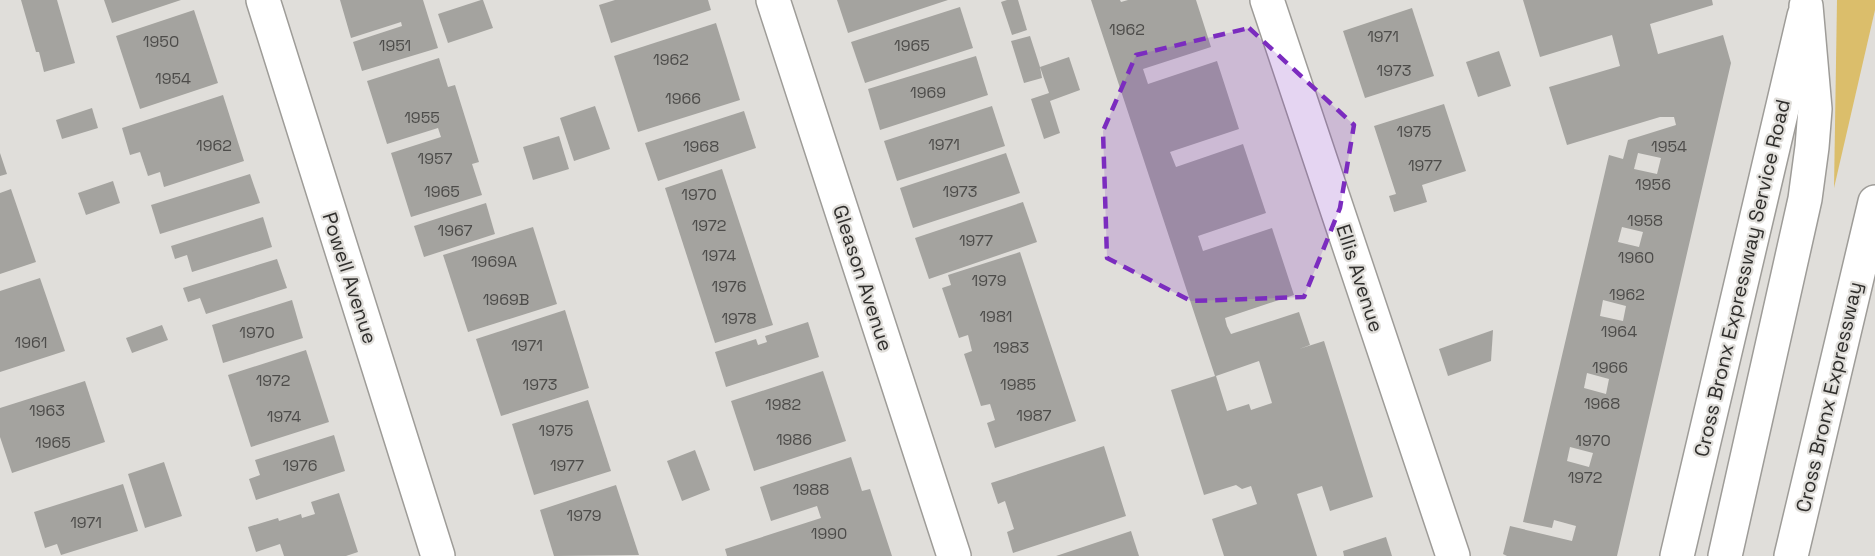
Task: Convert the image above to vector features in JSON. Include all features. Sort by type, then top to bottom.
[{"type":"main road","name":"Powell Avenue","points":[[263,0],[438,556]]},
{"type":"main road","name":"Gleason Avenue","points":[[773,0],[954,556]]},
{"type":"main road","name":"Ellis Avenue","points":[[1268,0],[1453,556]]},
{"type":"main road","name":"Cross Bronx Expressway Service Road","points":[[1677,556],[1805,2]]},
{"type":"main road","points":[[1725,556],[1805,198],[1815,109],[1805,2]]},
{"type":"main road","name":"Cross Bronx Expressway","points":[[1791,556],[1875,202]]},
{"type":"highlighted area","points":[[1249,28],[1354,125],[1340,208],[1304,297],[1191,301],[1107,258],[1103,131],[1136,55]]},
{"type":"shaded area","points":[[1837,0],[1875,0],[1875,10],[1834,188]]},
{"type":"building","points":[[21,0],[57,0],[75,63],[44,72]]},
{"type":"building","points":[[104,0],[181,0],[112,23]]},
{"type":"building","points":[[340,0],[423,0],[438,48],[362,71],[353,42],[402,26],[401,22],[351,38]]},
{"type":"building","points":[[483,0],[493,28],[448,43],[438,14]]},
{"type":"building","points":[[615,0],[708,0],[711,10],[611,43],[599,5]]},
{"type":"building","points":[[837,0],[948,0],[848,33]]},
{"type":"building","points":[[1018,0],[1027,30],[1012,35],[1001,2]]},
{"type":"building","points":[[1091,0],[1120,0],[1121,2],[1128,0],[1196,0],[1211,47],[1143,69],[1148,84],[1217,61],[1239,129],[1170,152],[1176,167],[1243,144],[1266,213],[1198,236],[1203,251],[1272,228],[1294,295],[1225,318],[1227,326],[1231,334],[1299,312],[1310,345],[1299,349],[1324,341],[1373,497],[1330,511],[1322,486],[1297,494],[1317,556],[1224,556],[1212,519],[1257,504],[1251,486],[1242,489],[1236,485],[1204,495],[1171,390],[1215,376]],"holes":[[[1259,361],[1272,403],[1251,410],[1249,404],[1227,411],[1216,376]]]},
{"type":"building","points":[[1523,0],[1712,0],[1713,5],[1650,24],[1658,54],[1723,35],[1731,63],[1617,556],[1507,556],[1503,554],[1510,526],[1572,541],[1576,526],[1554,520],[1552,528],[1523,522],[1609,155],[1623,159],[1628,140],[1676,125],[1674,117],[1660,117],[1567,145],[1549,87],[1620,66],[1612,35],[1540,57]],"holes":[[[1638,153],[1661,158],[1657,174],[1634,169]],[[1622,227],[1643,232],[1639,247],[1618,242]],[[1603,300],[1626,306],[1623,321],[1600,316]],[[1587,373],[1609,379],[1606,394],[1584,388]],[[1570,447],[1593,453],[1589,467],[1567,461]]]},
{"type":"building","points":[[960,7],[973,48],[865,83],[851,42]]},
{"type":"building","points":[[1412,8],[1434,76],[1365,98],[1343,31]]},
{"type":"building","points":[[194,10],[218,83],[140,109],[116,36]]},
{"type":"building","points":[[716,23],[740,100],[638,132],[614,56]]},
{"type":"building","points":[[1030,36],[1042,78],[1024,83],[1011,41]]},
{"type":"building","points":[[1499,51],[1511,86],[1478,97],[1466,62]]},
{"type":"building","points":[[976,56],[988,95],[880,130],[868,89]]},
{"type":"building","points":[[1069,57],[1080,90],[1050,101],[1060,133],[1044,139],[1031,99],[1049,93],[1040,67]]},
{"type":"building","points":[[439,58],[448,87],[455,85],[479,162],[472,164],[482,195],[411,217],[391,153],[441,137],[438,128],[387,144],[367,81]]},
{"type":"building","points":[[223,95],[244,161],[164,187],[160,172],[148,176],[140,152],[130,155],[122,128]]},
{"type":"building","points":[[1444,104],[1466,171],[1422,185],[1427,202],[1394,212],[1389,196],[1396,194],[1374,126]]},
{"type":"building","points":[[595,106],[610,149],[574,161],[560,118]]},
{"type":"building","points":[[992,106],[1005,146],[897,181],[884,141]]},
{"type":"building","points":[[92,108],[98,128],[62,139],[56,120]]},
{"type":"building","points":[[744,111],[756,148],[658,181],[645,143]]},
{"type":"building","points":[[559,136],[569,169],[533,180],[523,147]]},
{"type":"building","points":[[0,153],[7,174],[0,176]]},
{"type":"building","points":[[1006,153],[1020,193],[913,228],[900,188]]},
{"type":"building","points":[[722,169],[773,325],[715,343],[665,188]]},
{"type":"building","points":[[250,174],[260,203],[160,234],[151,205]]},
{"type":"building","points":[[113,181],[120,203],[86,215],[78,193]]},
{"type":"building","points":[[11,189],[36,262],[0,274],[0,193]]},
{"type":"building","points":[[1023,202],[1037,242],[929,279],[915,238]]},
{"type":"building","points":[[486,203],[495,234],[424,257],[414,226]]},
{"type":"building","points":[[263,217],[272,247],[192,272],[187,255],[175,259],[171,246]]},
{"type":"building","points":[[533,227],[557,304],[468,332],[443,255]]},
{"type":"building","points":[[1020,252],[1076,421],[995,448],[987,423],[995,420],[990,404],[981,406],[964,354],[972,351],[968,335],[959,338],[942,288],[951,285],[948,275]]},
{"type":"building","points":[[277,259],[287,288],[206,314],[200,298],[188,302],[183,288]]},
{"type":"building","points":[[40,278],[65,351],[0,372],[0,291]]},
{"type":"building","points":[[292,300],[303,338],[223,363],[212,325]]},
{"type":"building","points":[[565,310],[589,388],[501,416],[476,339]]},
{"type":"building","points":[[808,322],[819,357],[726,387],[715,352],[756,339],[758,345],[767,342],[765,336]]},
{"type":"building","points":[[162,325],[168,340],[132,353],[126,338]]},
{"type":"building","points":[[1493,330],[1491,361],[1448,376],[1439,349]]},
{"type":"building","points":[[306,350],[329,422],[251,447],[228,375]]},
{"type":"building","points":[[823,371],[846,441],[754,471],[731,401]]},
{"type":"building","points":[[85,381],[105,442],[12,473],[0,437],[0,408]]},
{"type":"building","points":[[588,400],[611,471],[534,495],[512,424]]},
{"type":"building","points":[[334,435],[345,471],[256,500],[249,479],[260,475],[255,460]]},
{"type":"building","points":[[1104,446],[1126,516],[1013,553],[1007,532],[1014,529],[1005,501],[998,504],[991,483]]},
{"type":"building","points":[[695,450],[710,490],[682,501],[667,461]]},
{"type":"building","points":[[851,457],[862,491],[870,489],[892,556],[727,556],[725,549],[821,518],[817,506],[771,521],[760,487]]},
{"type":"building","points":[[164,462],[182,516],[145,528],[128,474]]},
{"type":"building","points":[[123,484],[138,531],[61,555],[57,544],[45,548],[34,512]]},
{"type":"building","points":[[616,485],[639,555],[554,556],[540,510]]},
{"type":"building","points":[[339,493],[358,552],[346,556],[284,556],[280,544],[256,552],[248,527],[278,518],[279,521],[301,514],[302,518],[315,514],[311,502]]},
{"type":"building","points":[[1131,531],[1139,556],[1056,556]]},
{"type":"building","points":[[1386,537],[1392,556],[1344,556],[1343,551]]}]
